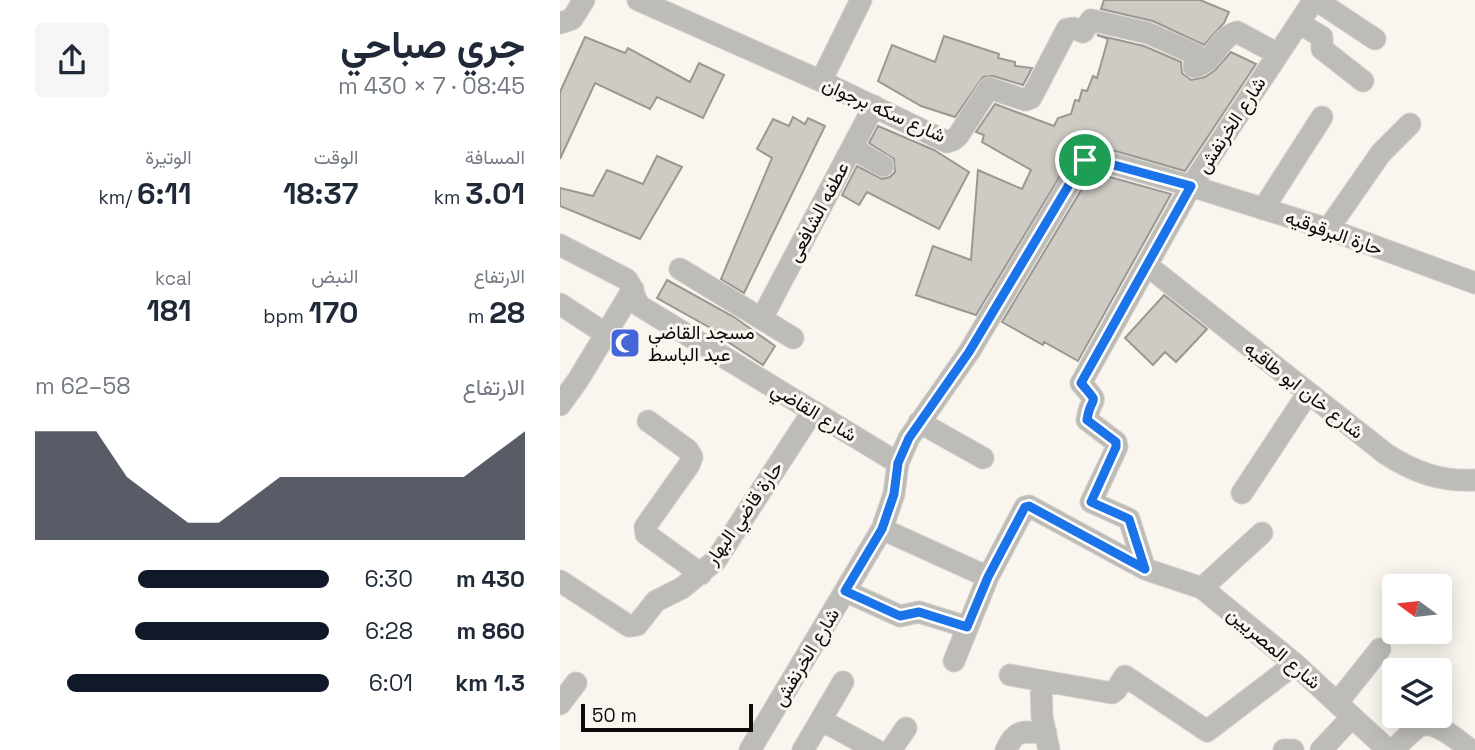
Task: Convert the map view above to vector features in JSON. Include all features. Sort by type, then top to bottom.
[{"type":"street","points":[[561,23],[572,19],[584,0]]},
{"type":"street","name":"شارع سكه برجوان","points":[[638,0],[821,81],[943,140],[953,141],[989,88],[1025,100],[1031,98],[1067,29],[1083,32],[1091,20],[1148,33],[1195,54],[1194,67],[1202,66],[1228,35],[1237,32],[1278,54]]},
{"type":"street","points":[[821,81],[861,0]]},
{"type":"street","points":[[1315,0],[1375,39]]},
{"type":"street","name":"شارع الخرنفش","points":[[750,750],[882,529],[894,494],[898,463],[919,422],[969,352],[1085,160],[1097,159],[1191,186],[1315,0]]},
{"type":"street","points":[[1299,23],[1322,37],[1322,49],[1363,81]]},
{"type":"street","name":"عطفه الشافعى","points":[[762,318],[874,106]]},
{"type":"street","points":[[1264,209],[1322,117]]},
{"type":"street","points":[[1328,229],[1381,153],[1410,124]]},
{"type":"street","points":[[852,148],[883,166]]},
{"type":"street","points":[[1145,569],[1129,519],[1091,502],[1116,442],[1087,420],[1095,399],[1081,383],[1191,186]]},
{"type":"street","name":"حارة البرقوقيه","points":[[1191,186],[1328,229],[1475,283]]},
{"type":"street","name":"شارع القاضي","points":[[560,245],[621,276],[630,283],[640,306],[898,463]]},
{"type":"street","name":"شارع خان ابو طاقيه","points":[[1148,266],[1401,464],[1426,475],[1454,481],[1475,480]]},
{"type":"street","points":[[680,269],[793,338]]},
{"type":"street","points":[[560,405],[633,289]]},
{"type":"street","points":[[560,304],[606,334]]},
{"type":"street","points":[[1242,493],[1308,393]]},
{"type":"street","name":"حارة قاضي البهار","points":[[560,581],[633,626],[639,622],[656,601],[682,588],[716,560],[813,411]]},
{"type":"street","points":[[648,421],[688,450],[692,461],[645,530],[648,536],[701,574]]},
{"type":"street","points":[[919,422],[983,458]]},
{"type":"street","name":"شارع المصريين","points":[[988,577],[1025,507],[1029,506],[1145,569],[1202,588],[1295,664],[1388,750]]},
{"type":"street","points":[[882,529],[988,577],[954,661]]},
{"type":"street","points":[[1202,588],[1262,533]]},
{"type":"street","points":[[845,591],[900,616],[919,612],[967,627]]},
{"type":"street","points":[[1321,750],[1380,649]]},
{"type":"street","points":[[1010,675],[1112,693],[1125,676],[1207,732],[1295,664]]},
{"type":"street","points":[[1006,750],[1011,738],[1016,734],[1047,741],[1042,716],[1041,681]]},
{"type":"street","points":[[803,750],[843,682]]},
{"type":"street","points":[[560,704],[576,683]]},
{"type":"street","points":[[821,720],[876,750]]},
{"type":"street","points":[[1394,750],[1426,724],[1434,725],[1471,750]]},
{"type":"street","points":[[891,750],[906,728]]},
{"type":"street","points":[[1284,750],[1293,750]]},
{"type":"building","points":[[1104,0],[1200,0],[1229,12],[1224,23],[1204,45],[1153,21],[1101,9]]},
{"type":"building","points":[[1097,35],[1144,46],[1181,62],[1182,73],[1191,80],[1205,77],[1214,71],[1231,52],[1256,64],[1185,171],[1098,146],[1085,145],[1074,153],[976,315],[916,295],[933,246],[971,260],[978,170],[1022,189],[1031,170],[982,142],[984,135],[976,132],[995,104],[1054,126],[1058,118],[1071,114],[1075,100],[1079,101],[1082,90],[1087,91],[1093,76],[1097,78],[1108,39]]},
{"type":"building","points":[[944,36],[999,54],[998,58],[1015,62],[1015,66],[1032,68],[1023,85],[993,76],[983,77],[955,117],[921,106],[878,81],[892,45],[935,62]]},
{"type":"building","points":[[585,37],[625,53],[628,48],[690,82],[699,63],[724,75],[703,118],[657,97],[650,109],[595,83],[560,159],[560,92]]},
{"type":"building","points":[[793,117],[805,124],[808,118],[825,126],[744,293],[721,279],[772,158],[757,149],[773,119],[789,126]]},
{"type":"building","points":[[878,126],[934,150],[969,172],[939,229],[867,192],[859,205],[842,195],[857,166],[882,179],[895,172],[894,159],[869,143]]},
{"type":"building","points":[[657,156],[682,167],[640,239],[560,206],[560,188],[593,196],[607,170],[643,184]]},
{"type":"building","points":[[1092,172],[1171,194],[1078,361],[1002,322]]},
{"type":"building","points":[[667,280],[734,317],[775,346],[763,365],[728,342],[730,339],[657,298]]},
{"type":"building","points":[[1164,295],[1207,329],[1176,362],[1165,352],[1153,365],[1125,338]]},
{"type":"place","name":"مسجد القاضي عبد الباسط","points":[[625,343]]},
{"type":"route","points":[[1097,159],[1191,186],[1081,383],[1095,399],[1087,420],[1116,442],[1091,502],[1129,519],[1145,569],[1029,506],[1025,507],[988,577],[967,627],[919,612],[900,616],[893,614],[845,591],[887,518],[894,494],[898,463],[909,438],[969,352],[1085,160],[1097,159]]}]
